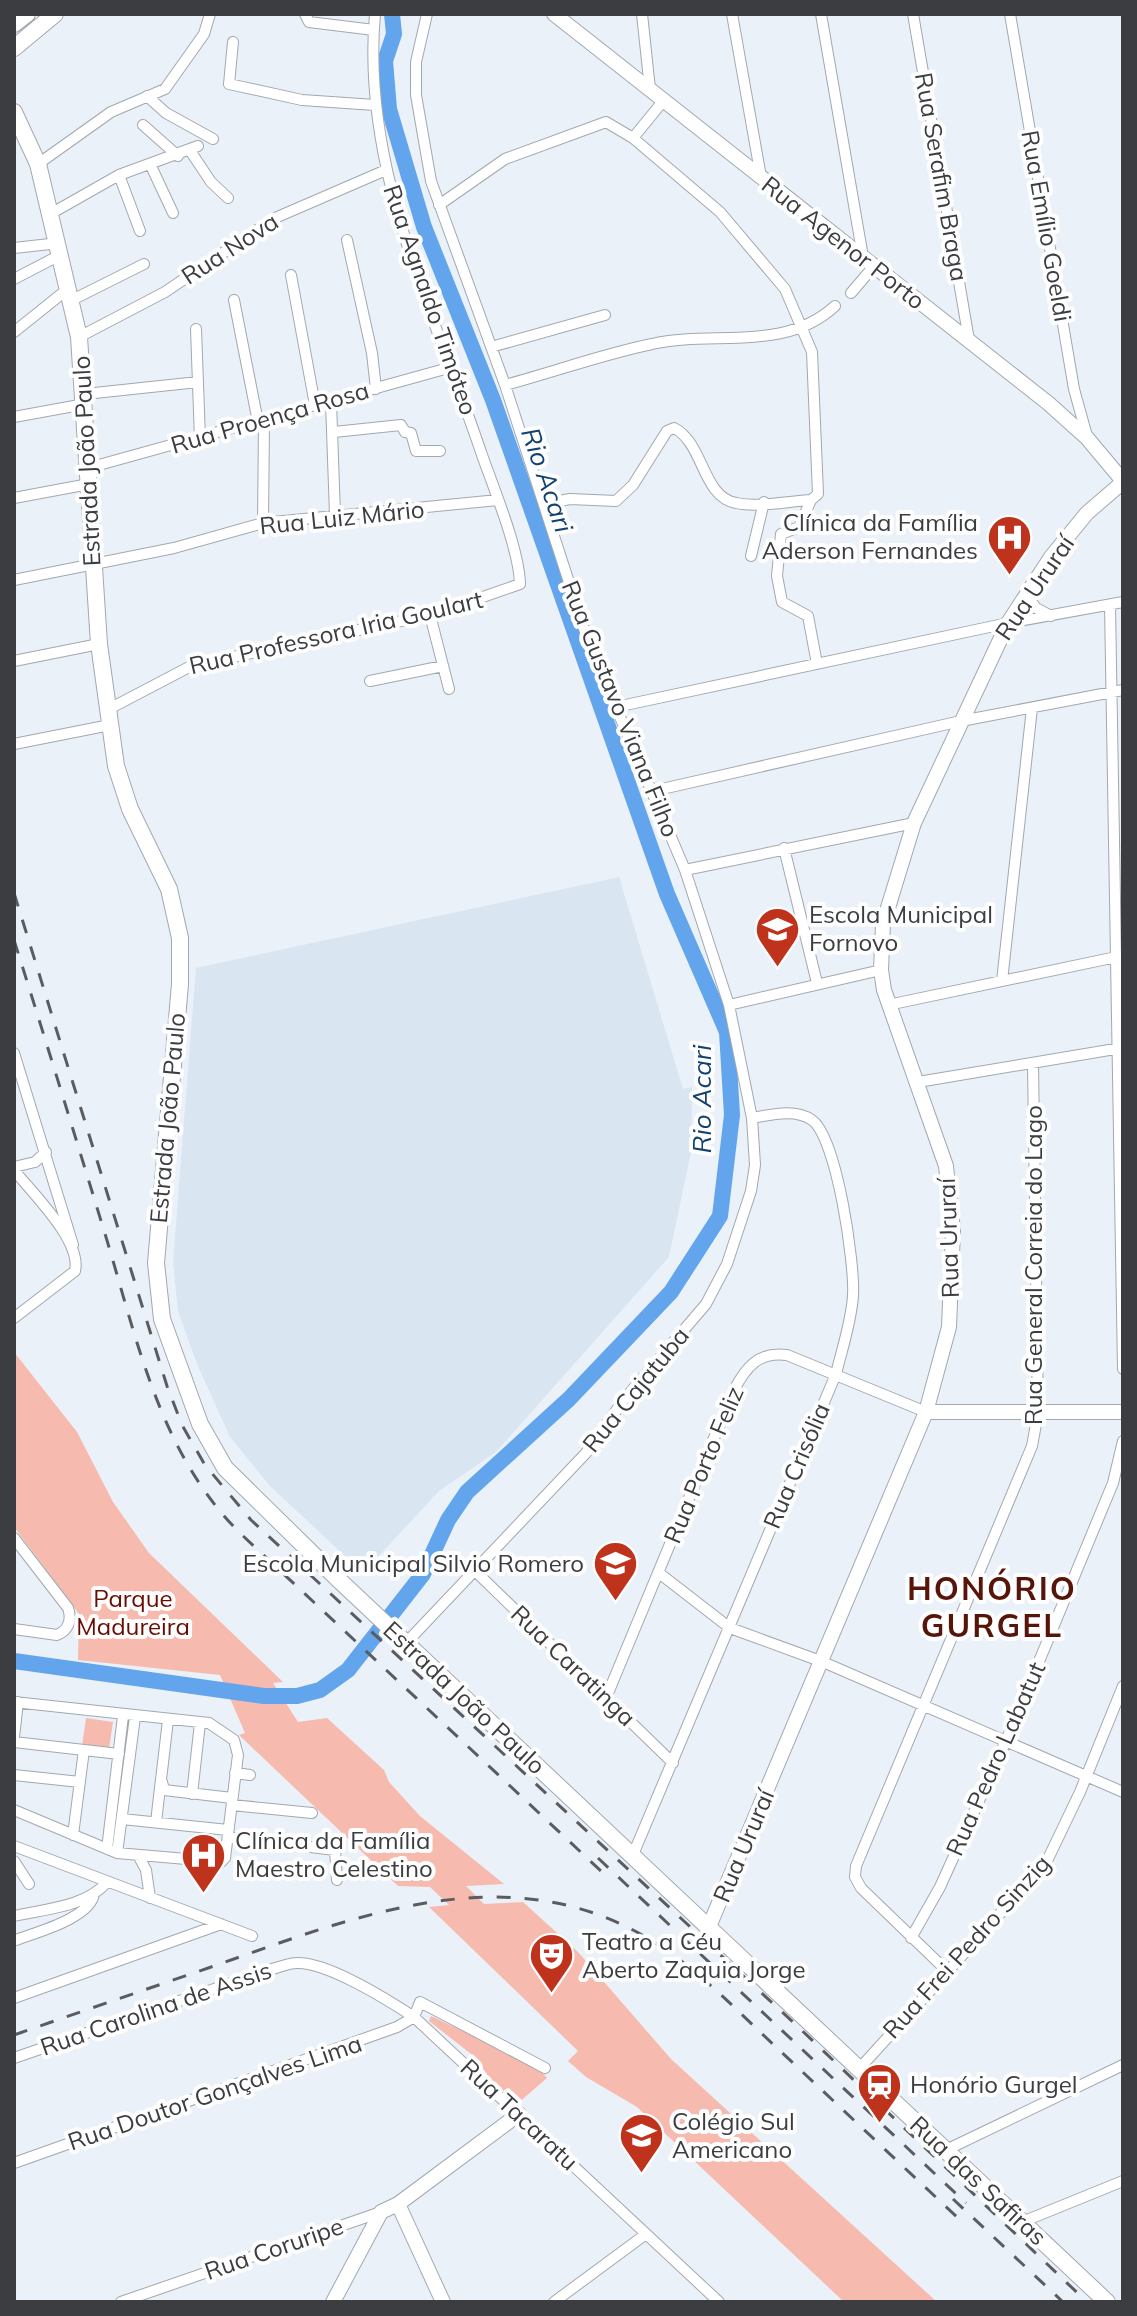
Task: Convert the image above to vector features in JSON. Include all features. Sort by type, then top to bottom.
[{"type":"main road","points":[[14,24],[27,14]]},
{"type":"main road","points":[[14,48],[55,14]]},
{"type":"main road","name":"Estrada João Paulo","points":[[14,112],[38,164],[79,337],[99,644],[108,717],[123,789],[169,889],[180,938],[180,984],[156,1263],[158,1301],[165,1332],[200,1424],[225,1468],[708,1929]]},
{"type":"main road","name":"Rua das Safiras","points":[[708,1929],[1107,2302]]},
{"type":"street","name":"Rua Agnaldo Timóteo","points":[[375,14],[375,105],[386,170],[498,500],[520,579]]},
{"type":"street","name":"Rua Gustavo Viana Filho","points":[[427,14],[416,62],[416,95],[431,181],[505,385],[589,644],[685,870],[729,1005],[743,1083]]},
{"type":"street","name":"Rua Agenor Porto","points":[[554,14],[969,340],[1087,438],[1123,482]]},
{"type":"street","points":[[642,14],[650,89]]},
{"type":"street","points":[[732,14],[761,179]]},
{"type":"street","points":[[821,14],[868,262],[851,293]]},
{"type":"street","name":"Rua Serafim Braga","points":[[913,14],[969,340]]},
{"type":"street","name":"Rua Emílio Goeldi","points":[[1010,14],[1074,389],[1087,438]]},
{"type":"street","points":[[305,15],[309,22],[374,30]]},
{"type":"street","points":[[38,164],[111,112],[165,89],[211,16]]},
{"type":"street","points":[[233,42],[229,84],[302,100],[375,105]]},
{"type":"street","points":[[147,96],[166,113],[213,139]]},
{"type":"street","points":[[633,138],[664,100]]},
{"type":"street","points":[[439,205],[505,159],[600,123],[612,124],[633,138],[720,212],[770,268],[811,344],[818,494],[811,500],[799,527],[781,534],[777,576],[782,602],[808,616],[817,664]]},
{"type":"street","points":[[143,125],[178,156]]},
{"type":"street","points":[[52,213],[119,175],[194,149],[211,182],[228,198]]},
{"type":"street","points":[[151,166],[173,213]]},
{"type":"street","name":"Rua Nova","points":[[79,337],[165,292],[275,218],[386,170]]},
{"type":"street","points":[[119,175],[140,231]]},
{"type":"street","points":[[347,240],[372,353],[376,389]]},
{"type":"street","points":[[14,248],[60,248]]},
{"type":"street","points":[[14,279],[60,248]]},
{"type":"street","points":[[14,332],[71,294],[144,264]]},
{"type":"street","points":[[291,275],[315,405]]},
{"type":"street","points":[[234,300],[261,422],[263,523]]},
{"type":"street","points":[[505,385],[651,344],[766,337],[803,325],[835,306]]},
{"type":"street","points":[[491,347],[605,315]]},
{"type":"street","points":[[196,329],[200,439]]},
{"type":"street","name":"Rua Proença Rosa","points":[[14,498],[200,439],[452,367]]},
{"type":"street","points":[[14,417],[85,399],[198,382]]},
{"type":"street","points":[[331,402],[335,515]]},
{"type":"street","points":[[334,432],[401,425],[405,432],[411,433],[416,451],[440,451]]},
{"type":"street","points":[[544,504],[570,499],[616,501],[633,485],[667,431],[674,428],[692,444],[721,496],[737,504],[811,500]]},
{"type":"street","name":"Rua Ururaí","points":[[708,1929],[926,1412],[949,1327],[954,1265],[946,1166],[888,1005],[881,970],[883,924],[914,823],[1008,623],[1087,513],[1123,482]]},
{"type":"street","name":"Rua Luiz Mário","points":[[14,580],[174,548],[263,523],[498,500]]},
{"type":"street","points":[[751,556],[764,502]]},
{"type":"street","name":"Rua Professora Iria Goulart","points":[[14,744],[108,717],[191,666],[430,615],[516,588],[520,579]]},
{"type":"street","points":[[1026,594],[1036,608],[1051,616]]},
{"type":"street","points":[[616,707],[1008,623],[1123,602]]},
{"type":"street","points":[[1110,605],[1117,691],[1123,1369]]},
{"type":"street","points":[[430,615],[449,689]]},
{"type":"street","points":[[14,661],[99,644]]},
{"type":"street","points":[[370,681],[421,673],[443,666]]},
{"type":"street","points":[[653,791],[961,721],[1117,691]]},
{"type":"street","points":[[1002,981],[1032,708]]},
{"type":"street","points":[[685,870],[914,823]]},
{"type":"street","points":[[784,848],[817,983]]},
{"type":"street","points":[[888,1005],[1120,956]]},
{"type":"street","points":[[729,1005],[881,970]]},
{"type":"street","points":[[918,1082],[1120,1048]]},
{"type":"street","points":[[14,1053],[73,1245],[75,1271],[14,1318]]},
{"type":"street","name":"Rua General Correia do Lago","points":[[946,1970],[871,1899],[855,1877],[859,1857],[921,1705],[1028,1460],[1038,1413],[1033,1063]]},
{"type":"street","name":"Rua Cajatuba","points":[[403,1640],[586,1453],[623,1401],[706,1304],[727,1264],[751,1191],[755,1165],[752,1118],[743,1083]]},
{"type":"street","name":"Rua Crisólia","points":[[632,1857],[836,1374],[853,1293],[847,1237],[832,1161],[823,1134],[810,1119],[786,1113],[752,1118]]},
{"type":"street","points":[[46,1152],[35,1162],[14,1168],[73,1245]]},
{"type":"street","name":"Rua Porto Feliz","points":[[606,1698],[734,1390],[752,1364],[760,1357],[777,1353],[926,1412]]},
{"type":"street","points":[[926,1412],[1123,1412]]},
{"type":"street","name":"Rua Pedro Labatut","points":[[911,1938],[940,1887],[1006,1741],[1113,1483],[1123,1441]]},
{"type":"street","points":[[14,1538],[68,1608],[67,1627],[52,1635],[14,1629]]},
{"type":"street","name":"Rua Caratinga","points":[[474,1570],[673,1763]]},
{"type":"street","points":[[659,1573],[730,1628],[823,1662],[1123,1792]]},
{"type":"street","name":"Rua Frei Pedro Sinzig","points":[[859,2069],[946,1970],[1037,1876],[1056,1845],[1123,1686]]},
{"type":"street","points":[[14,1810],[112,1851],[139,1857],[221,1862],[238,1755],[234,1740],[219,1727],[16,1702],[14,1739],[119,1754]]},
{"type":"street","points":[[112,1851],[119,1754],[129,1716]]},
{"type":"street","points":[[112,1851],[122,1819],[129,1716]]},
{"type":"street","points":[[156,1822],[168,1720]]},
{"type":"street","points":[[192,1794],[200,1723]]},
{"type":"street","points":[[73,1835],[84,1750]]},
{"type":"street","points":[[235,1773],[250,1775]]},
{"type":"street","points":[[14,1775],[80,1782]]},
{"type":"street","points":[[162,1784],[164,1790],[312,1813]]},
{"type":"street","points":[[122,1819],[335,1850],[337,1880]]},
{"type":"street","points":[[14,1846],[252,1936]]},
{"type":"street","points":[[139,1857],[146,1870],[150,1898]]},
{"type":"street","points":[[14,1861],[29,1884]]},
{"type":"street","points":[[16,1940],[83,1912],[94,1894],[107,1882]]},
{"type":"street","points":[[14,1916],[79,1901],[94,1894]]},
{"type":"street","points":[[14,1998],[221,1924]]},
{"type":"street","name":"Rua Tacaratu","points":[[298,1963],[366,1988],[414,2017],[719,2302]]},
{"type":"street","name":"Rua Carolina de Assis","points":[[14,2058],[298,1963]]},
{"type":"street","name":"Rua Doutor Gonçalves Lima","points":[[14,2163],[354,2044],[414,2017],[420,2002],[545,2068]]},
{"type":"street","points":[[946,2150],[1123,2065]]},
{"type":"street","points":[[333,2302],[381,2212],[398,2204],[519,2114]]},
{"type":"street","points":[[1022,2222],[1123,2181]]},
{"type":"street","points":[[398,2204],[443,2302]]},
{"type":"street","name":"Rua Coruripe","points":[[121,2302],[381,2212]]},
{"type":"street","points":[[554,2302],[646,2234]]},
{"type":"shaded area","points":[[619,877],[683,1089],[692,1087],[691,1152],[669,1257],[496,1452],[439,1491],[363,1573],[270,1486],[230,1437],[197,1364],[178,1311],[173,1262],[196,968]]},
{"type":"green space","name":"Parque Madureira","points":[[14,1352],[77,1432],[113,1502],[149,1553],[283,1682],[273,1683],[298,1722],[327,1718],[384,1770],[389,1782],[420,1816],[504,1884],[466,1886],[484,1904],[523,1902],[578,1952],[671,2059],[937,2302],[844,2302],[637,2107],[586,2077],[568,2061],[578,2051],[429,1907],[449,1905],[430,1887],[398,1886],[239,1735],[245,1733],[220,1675],[78,1660],[79,1614],[14,1527]]},
{"type":"green space","points":[[86,1718],[113,1722],[109,1749],[82,1746]]},
{"type":"green space","points":[[431,2016],[538,2067],[547,2078],[517,2104],[489,2077],[475,2057],[429,2021]]},
{"type":"waterway","name":"Rio Acari","points":[[14,1661],[264,1696],[297,1696],[320,1690],[348,1670],[423,1574],[448,1520],[467,1492],[569,1399],[671,1292],[720,1216],[732,1115],[727,1032],[667,894],[493,400],[424,227],[389,109],[385,61],[394,34],[392,14]]},
{"type":"railway","points":[[14,893],[167,1386],[182,1425],[205,1465],[251,1520],[794,2023],[1087,2302]]},
{"type":"railway","points":[[14,940],[139,1348],[169,1429],[189,1467],[213,1502],[242,1535],[602,1872]]},
{"type":"railway","points":[[598,1858],[966,2203]]},
{"type":"railway","points":[[14,2035],[315,1931],[419,1904],[472,1898],[524,1898],[576,1908],[627,1927],[688,1966],[957,2217]]},
{"type":"railway","points":[[953,2199],[1063,2302]]},
{"type":"place","name":"Clínica da Família Aderson Fernandes","points":[[1009,576]]},
{"type":"place","name":"Escola Municipal Fornovo","points":[[778,968]]},
{"type":"place","name":"Escola Municipal Silvio Romero","points":[[615,1603]]},
{"type":"place","name":"Clínica da Família Maestro Celestino","points":[[204,1894]]},
{"type":"place","name":"Teatro a Céu Aberto Zaquia Jorge","points":[[551,1995]]},
{"type":"place","name":"Honório Gurgel","points":[[879,2124]]},
{"type":"place","name":"Colégio Sul Americano","points":[[641,2175]]},
{"type":"district","name":"HONÓRIO GURGEL","points":[[992,1608]]}]
